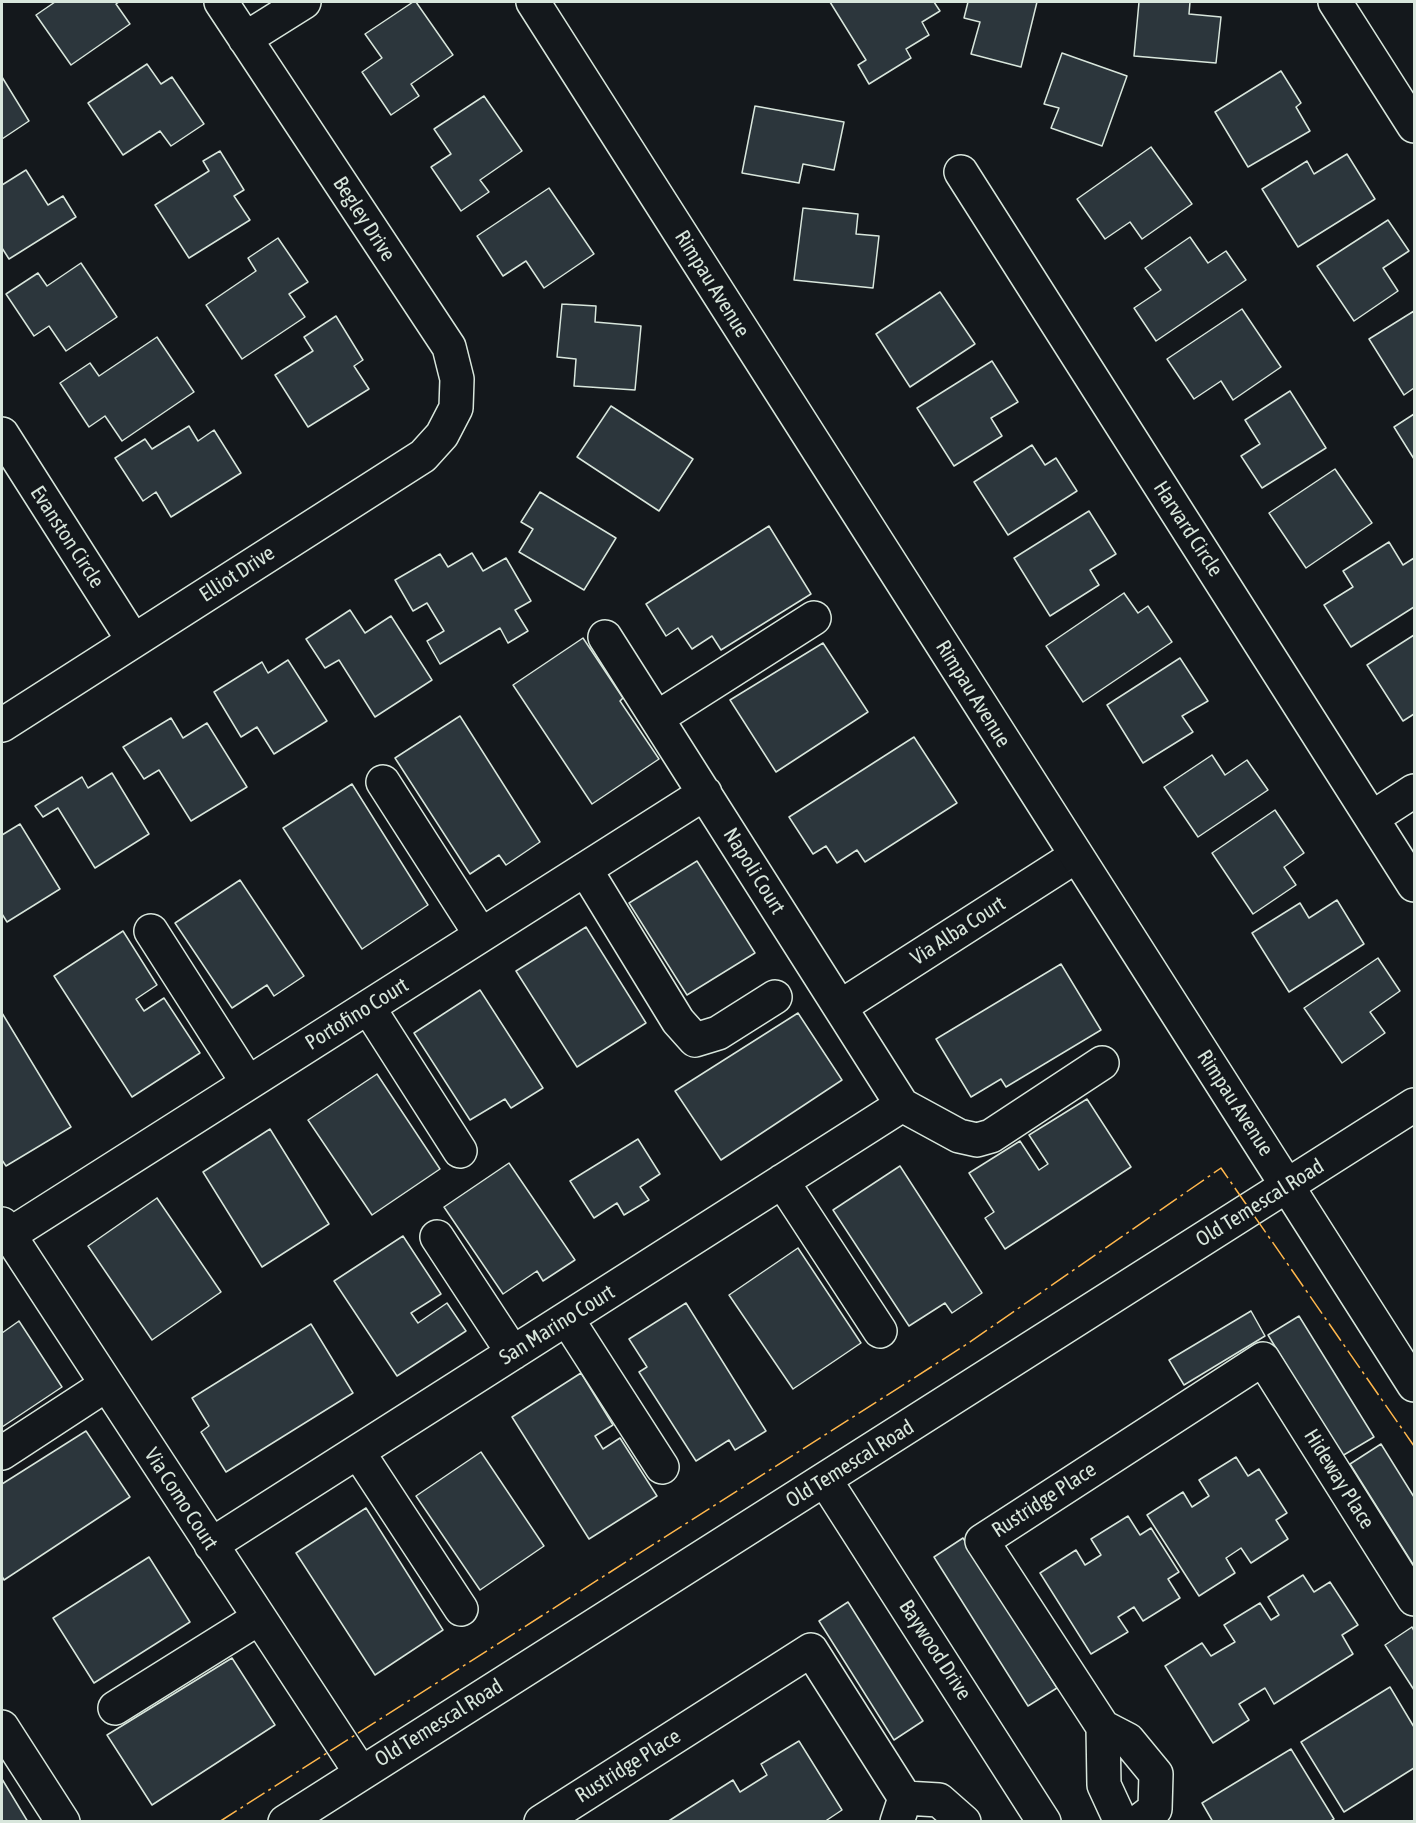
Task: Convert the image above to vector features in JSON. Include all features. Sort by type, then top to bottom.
[{"type":"street","name":"Begley Drive","points":[[221,2],[449,347],[457,379],[456,408]]},
{"type":"street","points":[[245,39],[304,2]]},
{"type":"street","name":"Rimpau Avenue","points":[[533,2],[1414,1385]]},
{"type":"street","points":[[1335,2],[1414,126]]},
{"type":"street","name":"Harvard Circle","points":[[961,172],[1414,885]]},
{"type":"street","name":"Elliot Drive","points":[[2,725],[423,456],[442,435],[456,408]]},
{"type":"street","name":"Evanston Circle","points":[[2,434],[133,640]]},
{"type":"street","points":[[657,718],[814,618]]},
{"type":"street","name":"Napoli Court","points":[[605,638],[902,1105]]},
{"type":"street","points":[[383,782],[481,935]]},
{"type":"street","points":[[1372,818],[1414,791]]},
{"type":"street","name":"Portofino Court","points":[[5,1230],[248,1083],[705,793]]},
{"type":"street","name":"Via Alba Court","points":[[840,1006],[1076,856]]},
{"type":"street","points":[[585,869],[678,1021],[695,1040],[718,1034],[775,997]]},
{"type":"street","points":[[151,932],[248,1083]]},
{"type":"street","points":[[368,1007],[460,1150]]},
{"type":"street","points":[[902,1105],[958,1136],[977,1140],[991,1136],[1102,1063]]},
{"type":"street","name":"San Marino Court","points":[[211,1545],[902,1105]]},
{"type":"street","name":"Old Temescal Road","points":[[285,1821],[1414,1105]]},
{"type":"street","points":[[782,1181],[880,1331]]},
{"type":"street","name":"Via Como Court","points":[[5,1230],[361,1773]]},
{"type":"street","points":[[437,1237],[513,1353]]},
{"type":"street","points":[[567,1318],[662,1467]]},
{"type":"street","name":"Hideway Place","points":[[1263,1359],[1414,1599]]},
{"type":"street","name":"Rustridge Place","points":[[1138,1821],[1155,1809],[1156,1774],[1128,1740],[1103,1727],[982,1540],[1263,1359]]},
{"type":"street","points":[[2,1454],[106,1385]]},
{"type":"street","points":[[358,1452],[461,1610]]},
{"type":"street","name":"Baywood Drive","points":[[825,1480],[1044,1821]]},
{"type":"street","points":[[115,1708],[259,1618]]},
{"type":"street","name":"Rustridge Place","points":[[541,1821],[811,1650],[901,1810],[939,1800],[964,1821]]},
{"type":"street","points":[[2,1727],[63,1821]]},
{"type":"street","points":[[1103,1727],[1104,1785],[1121,1821]]},
{"type":"building","points":[[55,2],[119,2],[116,4],[130,24],[71,65],[36,15]]},
{"type":"building","points":[[416,2],[453,55],[411,84],[419,96],[391,115],[362,72],[382,58],[365,34]]},
{"type":"building","points":[[830,2],[934,2],[940,11],[922,22],[929,35],[906,49],[911,58],[869,84],[858,65],[866,60]]},
{"type":"building","points":[[968,2],[1037,2],[1021,67],[971,54],[980,22],[964,18]]},
{"type":"building","points":[[1139,2],[1190,2],[1189,14],[1221,17],[1216,63],[1134,56]]},
{"type":"building","points":[[1062,53],[1127,76],[1102,146],[1051,128],[1059,108],[1044,104]]},
{"type":"building","points":[[147,64],[161,84],[172,77],[204,124],[171,146],[160,131],[123,155],[88,103]]},
{"type":"building","points":[[1281,71],[1301,103],[1296,107],[1310,131],[1248,167],[1215,112]]},
{"type":"building","points":[[2,77],[29,121],[2,139]]},
{"type":"building","points":[[484,96],[522,151],[480,180],[489,192],[461,211],[431,167],[451,154],[434,129]]},
{"type":"building","points":[[755,106],[844,122],[834,170],[803,164],[799,183],[742,173]]},
{"type":"building","points":[[1151,147],[1192,204],[1142,239],[1130,222],[1105,239],[1077,199]]},
{"type":"building","points":[[220,151],[244,190],[234,196],[250,220],[189,258],[155,205],[209,171],[203,161]]},
{"type":"building","points":[[1347,154],[1375,199],[1298,247],[1262,189],[1307,161],[1314,174]]},
{"type":"building","points":[[26,170],[48,205],[63,196],[76,217],[9,259],[2,248],[2,185]]},
{"type":"building","points":[[549,188],[594,254],[544,288],[526,261],[503,276],[477,236]]},
{"type":"building","points":[[803,208],[858,214],[856,234],[879,236],[873,288],[794,280]]},
{"type":"building","points":[[1388,220],[1409,251],[1383,268],[1398,291],[1354,321],[1317,266]]},
{"type":"building","points":[[1190,237],[1208,263],[1226,251],[1246,280],[1156,341],[1134,308],[1161,290],[1145,268]]},
{"type":"building","points":[[278,238],[308,282],[289,294],[305,317],[242,359],[206,305],[256,271],[248,258]]},
{"type":"building","points":[[81,263],[117,317],[66,351],[49,326],[34,336],[6,294],[38,273],[47,286]]},
{"type":"building","points":[[940,292],[975,344],[910,387],[876,334]]},
{"type":"building","points":[[562,304],[596,306],[595,322],[641,326],[635,390],[574,386],[576,359],[557,357]]},
{"type":"building","points":[[1242,309],[1281,367],[1233,400],[1221,381],[1194,399],[1167,359]]},
{"type":"building","points":[[1414,311],[1414,388],[1404,395],[1369,339]]},
{"type":"building","points":[[336,316],[363,360],[354,366],[369,389],[308,427],[275,375],[313,351],[304,337]]},
{"type":"building","points":[[157,337],[194,392],[122,441],[105,416],[89,427],[60,383],[90,363],[99,376]]},
{"type":"building","points":[[992,361],[1018,402],[991,418],[1002,436],[954,466],[917,408]]},
{"type":"building","points":[[1290,391],[1326,448],[1262,488],[1241,456],[1260,444],[1245,420]]},
{"type":"building","points":[[611,406],[693,459],[659,511],[577,457]]},
{"type":"building","points":[[1414,414],[1414,459],[1394,427]]},
{"type":"building","points":[[189,426],[198,441],[214,430],[241,473],[171,517],[156,492],[143,501],[115,458],[145,439],[152,449]]},
{"type":"building","points":[[1032,445],[1045,465],[1056,458],[1077,491],[1008,535],[974,482]]},
{"type":"building","points":[[1335,469],[1372,523],[1306,568],[1269,513]]},
{"type":"building","points":[[540,492],[616,538],[584,590],[519,552],[533,529],[521,522]]},
{"type":"building","points":[[1089,511],[1116,554],[1090,570],[1099,585],[1050,616],[1014,558]]},
{"type":"building","points":[[769,526],[811,594],[721,650],[712,636],[692,649],[678,628],[666,636],[646,604]]},
{"type":"building","points":[[1389,542],[1403,565],[1414,558],[1414,607],[1351,647],[1324,605],[1353,587],[1343,571]]},
{"type":"building","points":[[472,553],[483,571],[506,558],[531,601],[515,610],[528,631],[508,643],[500,628],[440,664],[427,641],[444,631],[427,603],[413,611],[395,580],[440,554],[448,567]]},
{"type":"building","points":[[1124,593],[1138,613],[1148,606],[1172,642],[1083,702],[1046,646]]},
{"type":"building","points":[[350,610],[365,633],[391,616],[432,680],[375,717],[339,660],[325,668],[306,639]]},
{"type":"building","points":[[1414,635],[1414,714],[1403,721],[1367,665]]},
{"type":"building","points":[[583,638],[623,698],[620,701],[659,759],[592,804],[513,685]]},
{"type":"building","points":[[823,643],[868,712],[776,772],[730,700]]},
{"type":"building","points":[[1180,658],[1208,701],[1182,716],[1193,732],[1143,763],[1107,705]]},
{"type":"building","points":[[288,660],[327,721],[274,754],[257,727],[241,737],[214,692],[262,662],[268,673]]},
{"type":"building","points":[[460,716],[540,842],[506,865],[499,855],[470,874],[395,758]]},
{"type":"building","points":[[171,718],[183,738],[207,723],[247,787],[191,821],[159,770],[144,779],[123,747]]},
{"type":"building","points":[[914,737],[957,803],[865,862],[857,850],[837,863],[826,846],[813,854],[789,817]]},
{"type":"building","points":[[1212,755],[1225,775],[1247,760],[1268,790],[1198,837],[1164,787]]},
{"type":"building","points":[[112,773],[149,834],[95,868],[58,808],[43,817],[35,806],[82,777],[88,788]]},
{"type":"building","points":[[352,784],[428,905],[362,949],[283,828]]},
{"type":"building","points":[[1275,810],[1304,853],[1284,867],[1296,885],[1253,914],[1212,853]]},
{"type":"building","points":[[20,824],[60,889],[7,922],[2,914],[2,835]]},
{"type":"building","points":[[697,861],[755,953],[687,995],[629,903]]},
{"type":"building","points":[[240,880],[304,976],[274,996],[267,985],[232,1008],[175,923]]},
{"type":"building","points":[[1337,900],[1364,944],[1289,992],[1252,933],[1300,903],[1309,918]]},
{"type":"building","points":[[586,927],[646,1023],[577,1067],[516,971]]},
{"type":"building","points":[[123,931],[157,985],[136,999],[144,1011],[164,998],[200,1053],[132,1097],[54,976]]},
{"type":"building","points":[[1378,958],[1400,991],[1370,1012],[1385,1033],[1342,1063],[1304,1008]]},
{"type":"building","points":[[1061,964],[1101,1030],[1006,1087],[1001,1079],[971,1097],[936,1039]]},
{"type":"building","points":[[480,990],[543,1088],[511,1108],[505,1099],[470,1120],[414,1033]]},
{"type":"building","points":[[2,1013],[71,1127],[6,1166],[2,1160]]},
{"type":"building","points":[[798,1013],[842,1080],[721,1160],[675,1091]]},
{"type":"building","points":[[377,1074],[440,1169],[372,1215],[308,1120]]},
{"type":"building","points":[[1087,1099],[1131,1167],[1005,1249],[985,1218],[994,1212],[969,1173],[1020,1141],[1039,1170],[1048,1164],[1029,1135]]},
{"type":"building","points":[[270,1129],[329,1224],[262,1267],[203,1172]]},
{"type":"building","points":[[638,1139],[660,1174],[640,1187],[649,1200],[624,1215],[617,1203],[594,1218],[570,1181]]},
{"type":"building","points":[[509,1163],[575,1260],[543,1281],[537,1271],[503,1294],[444,1207]]},
{"type":"building","points":[[900,1166],[982,1293],[952,1313],[945,1303],[909,1326],[833,1210]]},
{"type":"building","points":[[157,1198],[221,1292],[152,1340],[88,1246]]},
{"type":"building","points":[[403,1236],[441,1294],[411,1313],[418,1323],[447,1303],[466,1331],[397,1376],[334,1281]]},
{"type":"building","points":[[798,1248],[861,1343],[793,1389],[729,1295]]},
{"type":"building","points":[[686,1303],[766,1431],[735,1450],[729,1440],[696,1461],[639,1372],[647,1367],[629,1339]]},
{"type":"building","points":[[1251,1311],[1265,1336],[1184,1385],[1169,1360]]},
{"type":"building","points":[[1299,1316],[1374,1437],[1342,1456],[1268,1335]]},
{"type":"building","points":[[19,1321],[62,1387],[2,1427],[2,1333]]},
{"type":"building","points":[[311,1324],[353,1393],[226,1472],[201,1432],[209,1426],[192,1398]]},
{"type":"building","points":[[581,1373],[613,1425],[595,1436],[603,1449],[620,1438],[657,1496],[589,1539],[512,1417]]},
{"type":"building","points":[[86,1431],[130,1497],[4,1580],[2,1576],[2,1484]]},
{"type":"building","points":[[1381,1444],[1414,1497],[1414,1566],[1350,1464]]},
{"type":"building","points":[[481,1452],[544,1546],[480,1590],[416,1496]]},
{"type":"building","points":[[1236,1457],[1248,1476],[1259,1469],[1287,1513],[1276,1520],[1288,1539],[1251,1563],[1241,1548],[1226,1558],[1235,1573],[1199,1596],[1147,1515],[1183,1492],[1192,1507],[1209,1496],[1199,1480]]},
{"type":"building","points":[[366,1508],[443,1630],[375,1675],[296,1553]]},
{"type":"building","points":[[1128,1516],[1140,1535],[1151,1528],[1179,1572],[1168,1579],[1180,1598],[1143,1621],[1134,1607],[1118,1617],[1128,1632],[1091,1654],[1040,1573],[1076,1550],[1085,1565],[1101,1555],[1091,1539]]},
{"type":"building","points":[[963,1538],[1057,1688],[1028,1706],[934,1557]]},
{"type":"building","points":[[149,1557],[190,1622],[94,1683],[53,1618]]},
{"type":"building","points":[[1303,1575],[1314,1592],[1330,1582],[1358,1625],[1342,1635],[1353,1654],[1274,1704],[1265,1688],[1239,1704],[1249,1720],[1213,1743],[1165,1666],[1202,1643],[1211,1656],[1235,1642],[1224,1625],[1260,1603],[1271,1620],[1279,1615],[1268,1597]]},
{"type":"building","points":[[848,1602],[923,1721],[894,1740],[819,1621]]},
{"type":"building","points":[[1412,1627],[1414,1631],[1414,1690],[1385,1645]]},
{"type":"building","points":[[232,1658],[275,1725],[152,1805],[107,1735]]},
{"type":"building","points":[[1390,1687],[1414,1727],[1414,1768],[1344,1812],[1301,1742]]},
{"type":"building","points":[[799,1741],[842,1810],[824,1822],[667,1822],[733,1780],[740,1792],[767,1775],[761,1764]]},
{"type":"building","points":[[1291,1749],[1334,1819],[1329,1822],[1213,1822],[1202,1803]]},
{"type":"building","points":[[2,1779],[28,1822],[2,1822]]},
{"type":"power","points":[[219,1822],[964,1346],[1221,1168],[1414,1446]]}]
